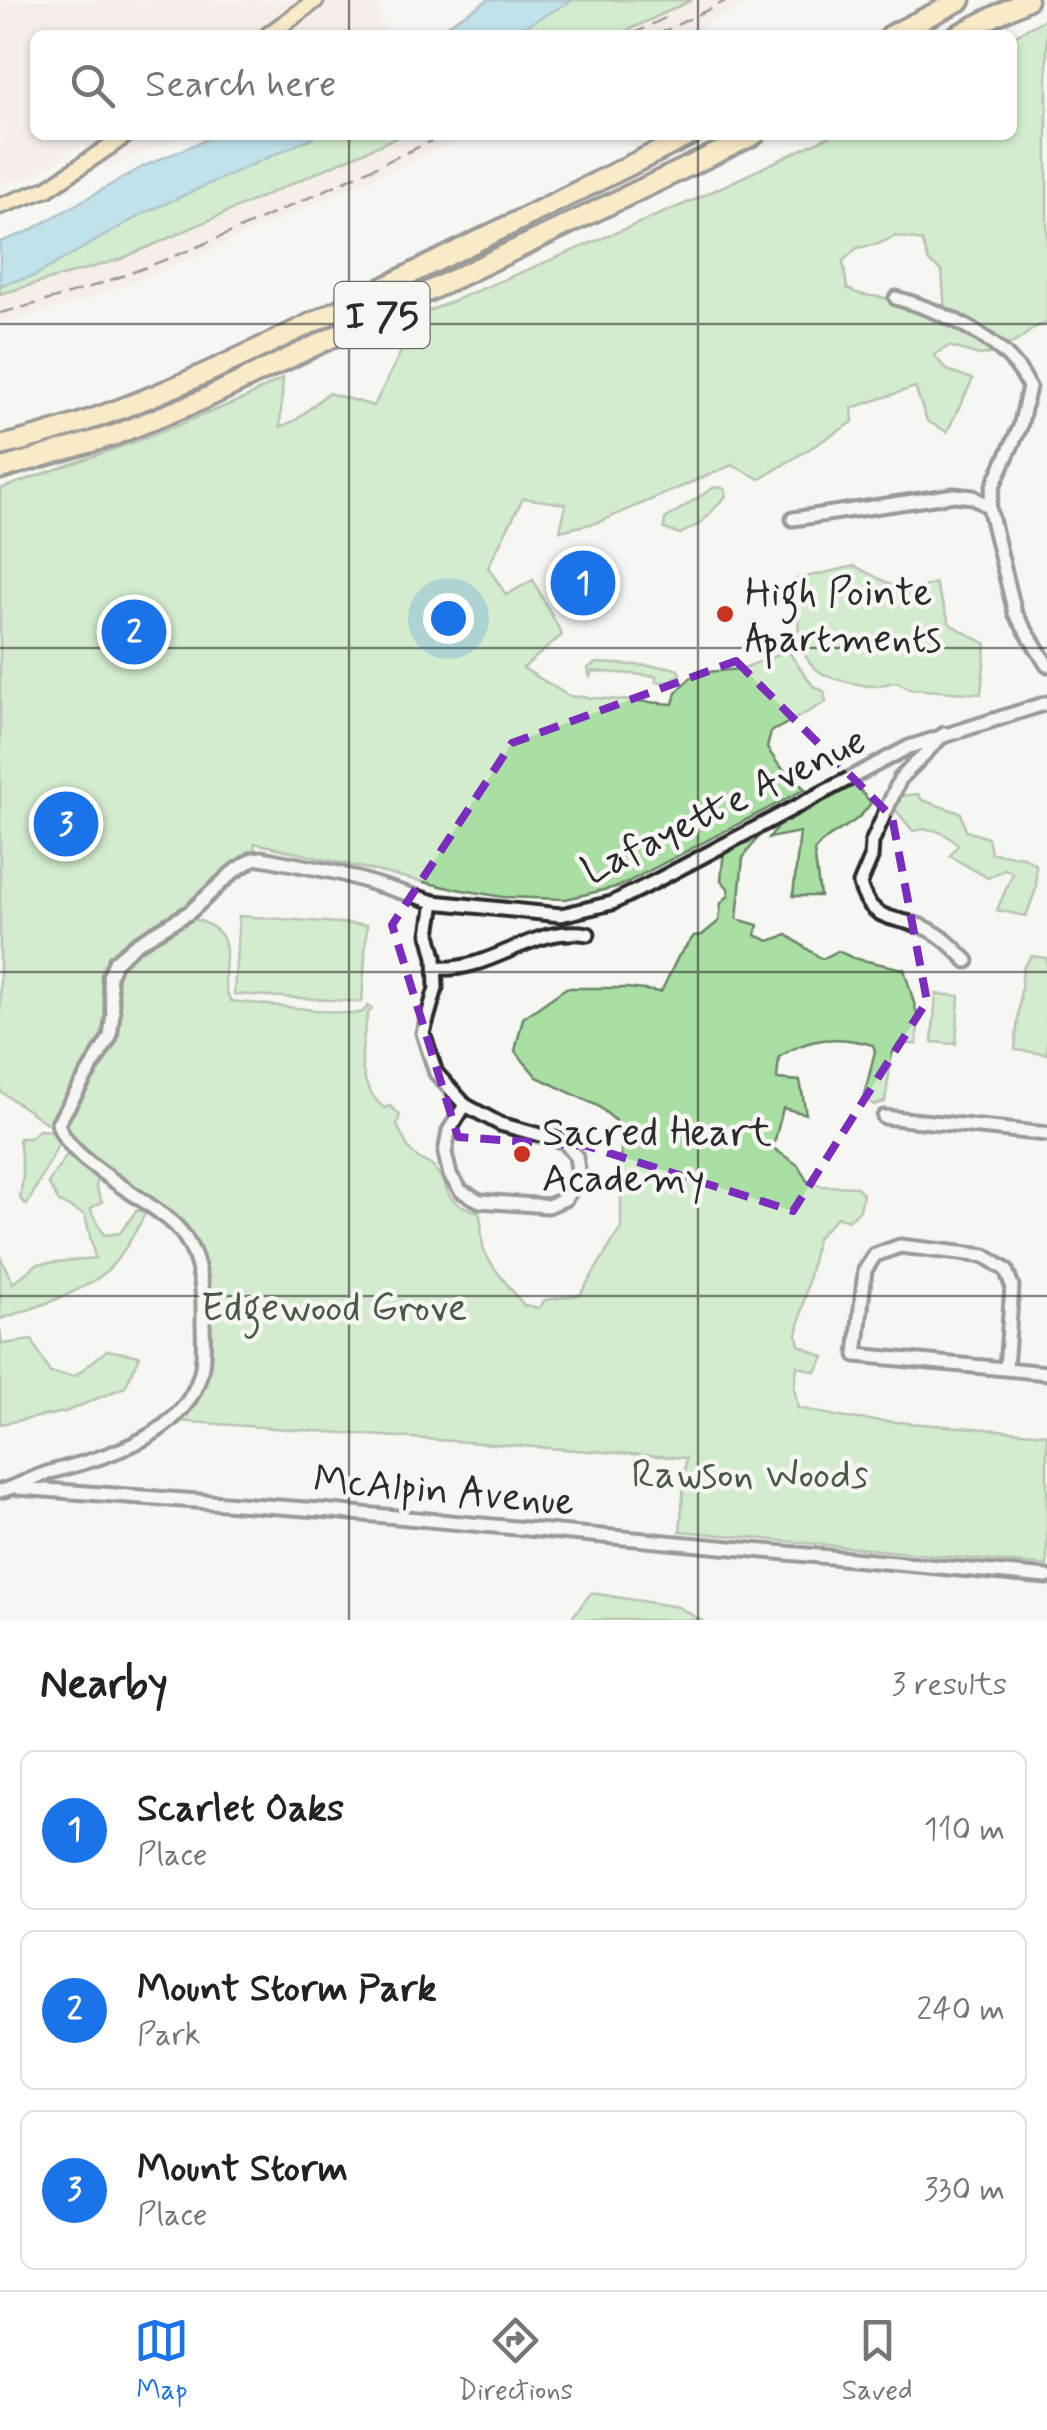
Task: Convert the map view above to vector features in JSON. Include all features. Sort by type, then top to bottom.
[{"type":"highway","points":[[901,30],[961,0]]},
{"type":"highway","points":[[968,30],[1027,0]]},
{"type":"highway","name":"I 75","points":[[0,446],[130,406],[240,358],[681,140]]},
{"type":"highway","name":"I 75","points":[[0,470],[115,435],[200,401],[744,140]]},
{"type":"main road","points":[[275,30],[316,0]]},
{"type":"main road","points":[[2,204],[57,183],[119,140]]},
{"type":"street","points":[[896,298],[944,313],[1009,357],[1029,387],[1020,427],[993,486],[989,508],[1015,612],[1047,666]]},
{"type":"street","points":[[793,519],[954,495],[973,497],[989,508]]},
{"type":"street","name":"Lafayette Avenue","points":[[0,1491],[145,1438],[192,1396],[202,1368],[202,1294],[196,1262],[186,1238],[167,1218],[69,1146],[58,1123],[110,1037],[114,1013],[109,977],[115,962],[136,944],[190,912],[232,872],[254,859],[273,858],[340,873],[434,902],[561,914],[612,902],[909,747],[1047,703]]},
{"type":"street","points":[[944,734],[900,779],[872,842],[871,858],[860,884],[871,909],[936,933],[968,961]]},
{"type":"street","points":[[434,902],[429,934],[436,988],[424,1022],[424,1043],[442,1083],[465,1105],[500,1124],[566,1142],[576,1156],[578,1170],[576,1183],[565,1200],[548,1206],[480,1201],[462,1191],[450,1175],[446,1153],[449,1131],[465,1105]]},
{"type":"street","points":[[436,968],[477,964],[554,933],[588,934]]},
{"type":"street","points":[[884,1118],[1047,1134]]},
{"type":"street","points":[[1006,1369],[1012,1286],[1006,1270],[986,1256],[900,1246],[875,1255],[865,1270],[856,1354],[1006,1369],[1047,1373]]},
{"type":"street","name":"McAlpin Avenue","points":[[14,1488],[320,1510],[1047,1577]]},
{"type":"highlighted area","points":[[736,661],[892,817],[927,1001],[793,1211],[587,1146],[458,1137],[392,925],[512,743]]},
{"type":"shaded area","points":[[0,0],[376,0],[384,30],[30,30],[30,140],[172,140],[107,169],[83,145],[32,177],[0,185]]},
{"type":"shaded area","points":[[692,0],[755,0],[695,30],[629,30]]},
{"type":"shaded area","points":[[391,140],[460,140],[179,264],[83,301],[0,324],[0,294],[121,259]]},
{"type":"green space","points":[[573,0],[692,0],[629,30],[518,30]]},
{"type":"green space","points":[[1047,18],[1047,323],[1003,346],[945,312],[942,271],[929,262],[922,241],[896,236],[857,248],[843,261],[847,288],[931,315],[991,349],[989,354],[979,355],[949,346],[934,355],[947,370],[973,379],[947,432],[927,421],[915,387],[852,408],[853,422],[760,479],[732,465],[599,522],[560,531],[566,504],[523,498],[488,567],[506,595],[533,580],[562,635],[523,668],[569,696],[673,704],[676,693],[695,673],[741,669],[788,651],[813,686],[824,691],[826,702],[771,732],[767,748],[805,789],[620,886],[566,899],[503,897],[445,887],[255,843],[253,859],[190,912],[115,962],[112,1026],[66,1108],[61,1133],[0,1091],[0,489],[151,436],[243,399],[283,378],[280,427],[296,420],[328,393],[374,406],[419,315],[694,200],[821,140],[1017,140],[1017,34]]},
{"type":"green space","points":[[307,140],[391,140],[121,259],[0,294],[0,285],[34,276],[144,213]]},
{"type":"green space","points":[[720,487],[726,490],[726,496],[701,523],[680,534],[664,529],[665,519]]},
{"type":"green space","points":[[855,566],[907,593],[935,583],[950,624],[986,644],[981,694],[910,689],[897,682],[862,685],[825,675],[813,666],[801,642],[797,579]]},
{"type":"green space","points":[[596,663],[669,667],[680,674],[670,682],[656,682],[656,676],[592,671],[590,678],[588,668]]},
{"type":"green space","points":[[853,781],[871,803],[857,819],[814,851],[820,896],[793,896],[800,832],[769,838],[782,821]]},
{"type":"green space","points":[[918,794],[922,800],[961,813],[966,831],[988,838],[991,853],[1024,857],[1036,865],[1036,889],[1026,916],[997,910],[1013,873],[1005,869],[988,878],[950,856],[958,845],[948,837],[938,831],[913,831],[895,809],[900,796]]},
{"type":"green space","points":[[752,833],[759,836],[743,858],[737,919],[758,925],[755,935],[769,941],[787,935],[822,959],[838,951],[904,969],[918,1017],[917,1044],[899,1044],[892,1054],[885,1102],[874,1105],[864,1097],[873,1045],[824,1040],[801,1045],[779,1057],[777,1079],[800,1081],[806,1114],[783,1108],[773,1148],[798,1165],[807,1181],[822,1186],[857,1187],[863,1194],[860,1210],[849,1220],[837,1217],[817,1238],[797,1335],[799,1345],[824,1357],[816,1372],[797,1366],[794,1387],[798,1408],[846,1418],[1047,1434],[1047,1566],[680,1531],[686,1458],[176,1421],[194,1398],[207,1365],[208,1301],[201,1263],[163,1217],[79,1147],[63,1124],[113,1036],[115,979],[120,964],[162,934],[194,919],[211,926],[225,944],[226,989],[231,1001],[353,1014],[368,1006],[372,1009],[368,1013],[362,1064],[374,1098],[400,1115],[397,1125],[406,1144],[434,1168],[452,1199],[479,1212],[483,1247],[493,1266],[524,1306],[539,1308],[545,1300],[580,1295],[621,1228],[621,1139],[616,1121],[598,1106],[537,1077],[515,1051],[523,1018],[566,988],[661,992],[678,957],[694,936],[702,935],[719,921],[721,903],[729,895],[721,880],[724,850]]},
{"type":"green space","points":[[239,916],[367,925],[362,1002],[234,994]]},
{"type":"green space","points":[[1031,956],[1047,958],[1047,1054],[1015,1050],[1023,968]]},
{"type":"green space","points":[[936,994],[959,996],[956,1044],[932,1042]]},
{"type":"green space","points":[[39,1130],[52,1131],[60,1141],[27,1205],[20,1199],[23,1176],[19,1138],[30,1138]]},
{"type":"green space","points":[[70,1150],[98,1171],[96,1187],[102,1202],[90,1209],[104,1235],[120,1233],[136,1211],[147,1210],[122,1253],[102,1275],[66,1295],[0,1319],[0,1256],[13,1283],[37,1264],[95,1258],[85,1215],[59,1202],[48,1183]]},
{"type":"green space","points":[[0,1329],[2,1344],[32,1340],[50,1373],[75,1376],[107,1350],[140,1356],[125,1387],[65,1412],[0,1424]]},
{"type":"green space","points":[[591,1593],[678,1607],[701,1620],[570,1620]]},
{"type":"water","points":[[488,0],[573,0],[518,30],[439,30]]},
{"type":"water","points":[[205,140],[307,140],[144,213],[34,276],[0,285],[0,242],[27,232],[144,166]]},
{"type":"railway","points":[[666,30],[728,0]]},
{"type":"railway","points":[[641,30],[667,17]]},
{"type":"railway","points":[[0,313],[171,258],[434,140]]},
{"type":"place","name":"Scarlet Oaks","points":[[583,583]]},
{"type":"place","name":"High Pointe Apartments","points":[[725,614]]},
{"type":"place","name":"Mount Storm Park","points":[[134,632]]},
{"type":"place","name":"Mount Storm","points":[[66,824]]},
{"type":"place","name":"Sacred Heart Academy","points":[[522,1154]]},
{"type":"park label","name":"Edgewood Grove","points":[[334,1306]]},
{"type":"park label","name":"Rawson Woods","points":[[750,1473]]}]
